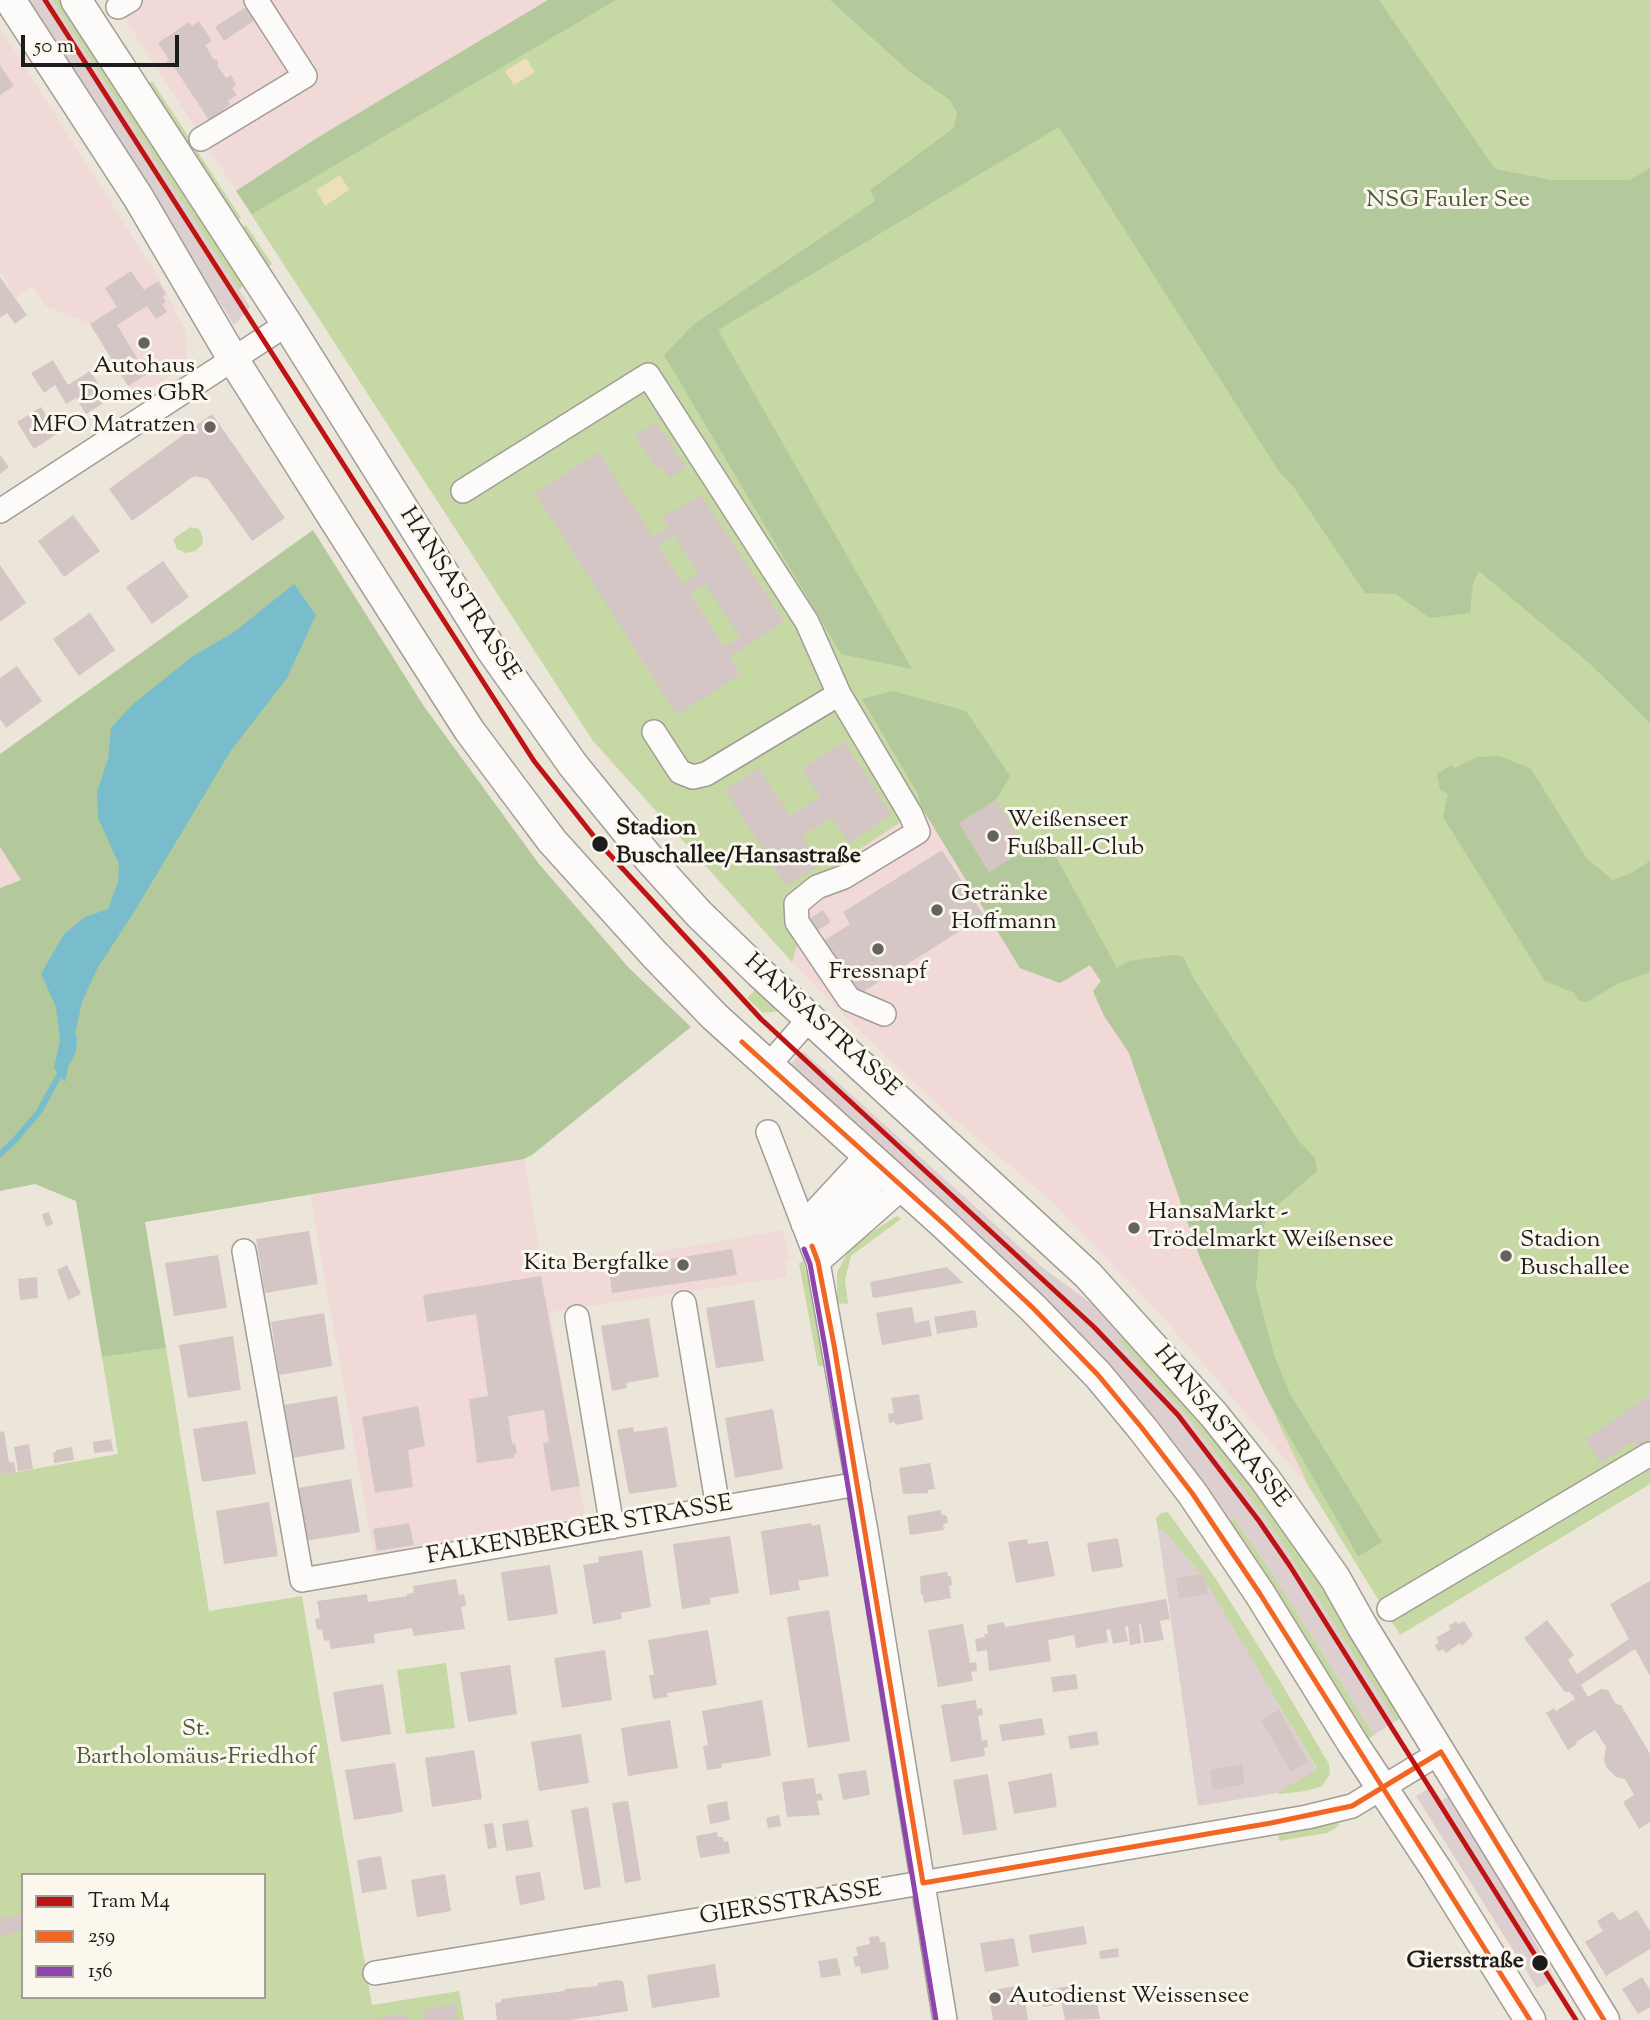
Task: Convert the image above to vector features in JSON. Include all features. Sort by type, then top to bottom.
[{"type":"main road","points":[[10,0],[169,247],[233,359],[469,730],[552,841],[715,1017],[1033,1308],[1098,1375],[1149,1436],[1192,1493],[1260,1594],[1530,2020]]},
{"type":"main road","name":"HANSASTRASSE","points":[[76,0],[287,324],[491,649],[573,765],[651,861],[699,914],[1088,1275],[1172,1365],[1265,1479],[1335,1578],[1604,2020]]},
{"type":"street","points":[[201,139],[305,76],[256,0]]},
{"type":"street","points":[[0,511],[287,324]]},
{"type":"street","points":[[463,491],[648,375],[807,622],[839,694],[911,815],[918,832],[844,877],[817,887],[796,904],[797,922],[849,999],[884,1014]]},
{"type":"street","points":[[654,732],[680,772],[692,777],[706,774],[839,694]]},
{"type":"street","points":[[768,1066],[810,1018]]},
{"type":"street","points":[[768,1132],[815,1254],[858,1484],[945,2020]]},
{"type":"street","points":[[803,1224],[884,1172]]},
{"type":"street","points":[[815,1254],[884,1172]]},
{"type":"street","name":"FALKENBERGER STRASSE","points":[[244,1251],[302,1580],[858,1484]]},
{"type":"street","points":[[684,1303],[718,1508]]},
{"type":"street","points":[[578,1317],[612,1527]]},
{"type":"street","points":[[1389,1609],[1650,1454]]},
{"type":"street","name":"GIERSSTRASSE","points":[[375,1973],[1307,1817],[1352,1806],[1441,1752]]},
{"type":"shaded area","points":[[24,0],[52,0],[250,307],[234,325],[218,299],[213,302]]},
{"type":"shaded area","points":[[113,0],[548,0],[317,138],[236,191]]},
{"type":"shaded area","points":[[0,28],[160,280],[186,334],[186,365],[136,398],[90,324],[44,305],[33,286],[15,297],[0,271]]},
{"type":"shaded area","points":[[922,808],[1090,964],[1114,1001],[1129,1053],[1200,1258],[1309,1487],[1163,1317],[1049,1199],[947,1113],[858,1030],[792,962],[819,876]]},
{"type":"shaded area","points":[[0,847],[21,880],[0,888]]},
{"type":"shaded area","points":[[803,1051],[1043,1268],[1110,1317],[1126,1332],[1118,1340],[1188,1417],[1267,1520],[1396,1721],[1374,1735],[1234,1517],[1228,1521],[787,1068]]},
{"type":"shaded area","points":[[524,1159],[543,1272],[783,1230],[789,1258],[784,1259],[787,1277],[550,1312],[585,1518],[374,1555],[310,1195]]},
{"type":"shaded area","points":[[1158,1530],[1165,1532],[1201,1575],[1205,1574],[1207,1582],[1317,1770],[1277,1793],[1198,1806]]},
{"type":"shaded area","points":[[1432,1786],[1442,1800],[1449,1796],[1508,1892],[1555,1979],[1537,1988],[1416,1796]]},
{"type":"green space","points":[[52,0],[63,0],[245,284],[239,290]]},
{"type":"green space","points":[[548,0],[1650,0],[1650,1484],[1400,1635],[1309,1487],[1200,1258],[1129,1053],[1114,1001],[1090,965],[1060,983],[1020,968],[922,808],[819,876],[792,962],[593,741],[236,191],[317,138]]},
{"type":"green space","points":[[548,0],[616,0],[252,214],[236,191],[317,138]]},
{"type":"green space","name":"NSG Fauler See","points":[[830,0],[1379,0],[1495,169],[1552,180],[1630,180],[1650,168],[1650,723],[1589,663],[1479,571],[1473,583],[1470,613],[1430,618],[1396,594],[1365,593],[1293,486],[1280,473],[1059,127],[718,330],[912,669],[841,654],[664,355],[694,324],[875,201],[870,190],[954,128],[957,113],[950,100],[910,72]]},
{"type":"green space","points":[[152,81],[192,142],[182,144],[145,88]]},
{"type":"green space","points":[[196,149],[241,218],[232,222],[190,156]]},
{"type":"green space","points":[[246,225],[272,264],[263,270],[238,231]]},
{"type":"green space","points":[[191,527],[199,529],[203,538],[202,545],[195,551],[186,553],[177,549],[173,539]]},
{"type":"green space","points":[[313,530],[423,705],[539,864],[629,968],[691,1027],[524,1159],[145,1222],[166,1348],[102,1357],[76,1201],[35,1184],[0,1191],[0,888],[21,880],[0,847],[0,754]]},
{"type":"green space","points":[[893,691],[966,711],[1010,776],[996,800],[959,823],[989,872],[1026,849],[1055,855],[1117,968],[1128,961],[1174,955],[1183,957],[1194,979],[1298,1140],[1315,1158],[1317,1171],[1271,1211],[1260,1235],[1256,1287],[1274,1355],[1290,1394],[1382,1542],[1364,1553],[1358,1556],[1265,1394],[1200,1258],[1129,1053],[1104,1016],[1093,991],[1101,981],[1090,965],[1060,983],[1020,968],[922,808],[918,794],[862,699]]},
{"type":"green space","points":[[1500,756],[1531,769],[1587,859],[1613,880],[1650,861],[1650,972],[1617,984],[1587,1002],[1578,1000],[1574,993],[1545,981],[1443,817],[1448,794],[1440,790],[1437,774],[1451,765],[1455,768],[1477,757]]},
{"type":"green space","points":[[758,987],[780,1011],[763,1013],[747,998]]},
{"type":"green space","points":[[897,1216],[901,1219],[851,1256],[845,1280],[848,1304],[837,1303],[837,1273],[853,1244]]},
{"type":"green space","points":[[803,1261],[811,1287],[825,1366],[818,1366],[799,1263]]},
{"type":"green space","points":[[1126,1332],[1245,1474],[1315,1573],[1405,1716],[1396,1721],[1267,1520],[1188,1417],[1118,1340]]},
{"type":"green space","name":"St. Bartholomäus-Friedhof","points":[[166,1348],[209,1611],[302,1596],[372,2005],[459,1991],[464,2020],[0,2020],[0,1475],[118,1454],[102,1357]]},
{"type":"green space","points":[[1168,1512],[1216,1579],[1329,1764],[1330,1774],[1322,1786],[1306,1791],[1277,1793],[1317,1769],[1206,1582],[1205,1575],[1201,1575],[1165,1532],[1158,1530],[1156,1518]]},
{"type":"green space","points":[[1234,1517],[1374,1735],[1367,1740],[1265,1574],[1228,1521]]},
{"type":"green space","points":[[446,1663],[455,1728],[406,1734],[397,1670]]},
{"type":"green space","points":[[1338,1823],[1339,1826],[1327,1833],[1279,1841],[1278,1834]]},
{"type":"sand","points":[[526,58],[535,72],[514,85],[505,71]]},
{"type":"sand","points":[[340,175],[349,190],[325,206],[316,190]]},
{"type":"water","points":[[294,584],[316,615],[287,678],[230,752],[97,969],[82,1002],[65,1082],[54,1068],[60,1040],[56,1007],[41,974],[64,934],[85,917],[108,909],[118,882],[119,864],[98,818],[97,792],[108,759],[111,728],[132,705],[193,656],[234,632]]},
{"type":"building","points":[[249,5],[258,18],[224,41],[215,27]]},
{"type":"building","points":[[199,21],[212,41],[205,45],[226,78],[231,75],[236,85],[232,88],[237,95],[228,101],[230,105],[223,109],[226,114],[211,123],[172,64],[169,66],[166,62],[169,60],[158,43],[189,22],[192,26]]},
{"type":"building","points":[[0,65],[14,86],[0,95]]},
{"type":"building","points":[[131,271],[144,290],[158,281],[166,294],[163,296],[166,302],[162,304],[167,312],[156,319],[147,306],[117,325],[147,374],[128,386],[90,324],[117,307],[105,288]]},
{"type":"building","points":[[0,277],[27,315],[15,324],[7,313],[0,318]]},
{"type":"building","points":[[53,360],[68,385],[90,371],[102,390],[98,392],[105,402],[86,414],[76,398],[66,404],[55,385],[44,393],[31,373]]},
{"type":"building","points":[[41,407],[58,433],[34,449],[17,422]]},
{"type":"building","points":[[212,414],[285,518],[252,541],[208,479],[194,476],[132,521],[109,489]]},
{"type":"building","points":[[656,422],[686,468],[669,479],[661,466],[656,469],[635,435]]},
{"type":"building","points":[[599,452],[653,537],[669,527],[662,517],[701,495],[784,622],[730,657],[741,674],[677,715],[535,493]],"holes":[[[674,536],[698,573],[683,584],[658,545]],[[705,584],[740,637],[724,647],[690,593]]]},
{"type":"building","points":[[0,455],[9,467],[0,474]]},
{"type":"building","points":[[73,515],[100,551],[64,577],[38,541]]},
{"type":"building","points":[[163,561],[189,597],[152,624],[126,587]]},
{"type":"building","points":[[0,565],[26,603],[0,622]]},
{"type":"building","points":[[90,613],[115,650],[79,676],[53,639]]},
{"type":"building","points":[[17,666],[42,701],[6,728],[0,719],[0,678]]},
{"type":"building","points":[[844,741],[891,815],[848,843],[832,817],[802,836],[820,865],[786,886],[725,790],[759,768],[790,816],[820,797],[802,769]]},
{"type":"building","name":"Weißenseer Fußball-Club","points":[[996,800],[1026,849],[989,872],[959,823]]},
{"type":"building","points":[[942,850],[984,916],[858,995],[824,941],[850,924],[843,912]]},
{"type":"building","points":[[823,910],[831,922],[817,931],[809,919]]},
{"type":"building","points":[[49,1212],[53,1224],[46,1227],[42,1214]]},
{"type":"building","points":[[309,1231],[318,1284],[265,1293],[256,1239]]},
{"type":"building","points":[[732,1249],[737,1275],[612,1293],[609,1269]]},
{"type":"building","points":[[218,1255],[227,1308],[174,1316],[165,1263]]},
{"type":"building","points":[[67,1265],[81,1294],[68,1300],[57,1270]]},
{"type":"building","points":[[947,1267],[963,1283],[873,1298],[870,1282]]},
{"type":"building","points":[[541,1276],[580,1486],[551,1491],[543,1443],[549,1442],[544,1410],[508,1416],[512,1444],[515,1443],[517,1454],[514,1454],[514,1458],[477,1463],[469,1399],[488,1396],[476,1314],[427,1322],[423,1295]]},
{"type":"building","points":[[37,1277],[38,1298],[20,1300],[18,1279]]},
{"type":"building","points":[[754,1300],[764,1361],[716,1368],[706,1308]]},
{"type":"building","points":[[912,1307],[915,1323],[929,1320],[932,1336],[882,1345],[876,1313]]},
{"type":"building","points":[[975,1310],[978,1327],[937,1334],[934,1317]]},
{"type":"building","points":[[324,1313],[332,1366],[279,1375],[271,1322]]},
{"type":"building","points":[[649,1318],[659,1377],[626,1383],[627,1388],[612,1391],[601,1326]]},
{"type":"building","points":[[233,1336],[241,1390],[188,1398],[179,1345]]},
{"type":"building","points":[[919,1394],[923,1420],[895,1425],[895,1422],[889,1423],[888,1414],[894,1413],[891,1398]]},
{"type":"building","points":[[1650,1395],[1650,1446],[1640,1452],[1633,1442],[1600,1463],[1585,1439]]},
{"type":"building","points":[[337,1396],[345,1449],[292,1458],[284,1405]]},
{"type":"building","points":[[418,1406],[425,1446],[408,1450],[413,1487],[375,1493],[362,1417]]},
{"type":"building","points":[[773,1409],[783,1469],[735,1478],[725,1418]]},
{"type":"building","points":[[247,1421],[256,1474],[202,1482],[193,1429]]},
{"type":"building","points":[[633,1427],[634,1432],[667,1427],[677,1487],[629,1494],[617,1430]]},
{"type":"building","points":[[4,1431],[9,1462],[14,1462],[16,1472],[0,1475],[0,1432]]},
{"type":"building","points":[[111,1439],[113,1451],[94,1453],[93,1442]]},
{"type":"building","points":[[29,1444],[33,1469],[18,1471],[14,1447]]},
{"type":"building","points":[[72,1447],[74,1460],[54,1463],[53,1453],[56,1450]]},
{"type":"building","points":[[930,1463],[935,1489],[928,1490],[928,1493],[903,1494],[899,1468]]},
{"type":"building","points":[[351,1479],[360,1532],[306,1541],[298,1488]]},
{"type":"building","points":[[269,1502],[278,1556],[224,1564],[216,1511]]},
{"type":"building","points":[[941,1510],[941,1514],[947,1516],[948,1522],[943,1525],[944,1530],[910,1535],[907,1516]]},
{"type":"building","points":[[409,1523],[414,1545],[377,1551],[373,1529]]},
{"type":"building","points":[[811,1523],[812,1526],[820,1524],[829,1576],[798,1581],[800,1590],[770,1595],[761,1531]]},
{"type":"building","points":[[730,1536],[739,1593],[710,1598],[711,1604],[682,1609],[673,1544]]},
{"type":"building","points":[[1118,1538],[1123,1567],[1092,1572],[1087,1543]]},
{"type":"building","points":[[1027,1539],[1028,1544],[1048,1541],[1055,1576],[1016,1583],[1008,1542]]},
{"type":"building","points":[[642,1550],[651,1607],[621,1613],[622,1619],[593,1624],[583,1565],[599,1562],[598,1557]]},
{"type":"building","points":[[550,1565],[558,1614],[508,1621],[501,1572]]},
{"type":"building","points":[[947,1572],[948,1576],[951,1576],[951,1598],[924,1603],[920,1576]]},
{"type":"building","points":[[1205,1574],[1208,1594],[1179,1598],[1176,1578]]},
{"type":"building","points":[[456,1579],[459,1595],[464,1594],[466,1606],[461,1607],[465,1629],[414,1636],[412,1628],[374,1634],[375,1643],[331,1649],[329,1640],[324,1641],[322,1629],[317,1630],[315,1619],[320,1618],[317,1601],[367,1594],[368,1602],[407,1596],[414,1593],[413,1586]]},
{"type":"building","points":[[1650,1581],[1650,1676],[1635,1649],[1581,1685],[1588,1697],[1601,1689],[1608,1690],[1616,1704],[1621,1705],[1650,1754],[1650,1822],[1639,1829],[1623,1802],[1634,1795],[1625,1779],[1616,1777],[1607,1768],[1604,1760],[1606,1747],[1595,1730],[1568,1750],[1546,1713],[1554,1708],[1556,1711],[1575,1699],[1570,1692],[1565,1692],[1524,1638],[1547,1620],[1574,1655],[1568,1660],[1577,1674],[1629,1639],[1610,1604]]},
{"type":"building","points":[[1166,1599],[1170,1619],[1160,1621],[1164,1640],[1144,1643],[1141,1624],[1141,1643],[1130,1645],[1128,1626],[1125,1627],[1128,1641],[1113,1644],[1110,1629],[1106,1630],[1108,1642],[1076,1648],[1074,1635],[1048,1640],[1051,1661],[989,1671],[987,1650],[977,1652],[975,1639],[988,1634],[987,1625],[1004,1622],[1005,1627]]},
{"type":"building","points":[[829,1610],[850,1741],[808,1748],[787,1617]]},
{"type":"building","points":[[1456,1621],[1458,1624],[1464,1621],[1473,1635],[1462,1646],[1460,1643],[1446,1653],[1443,1649],[1438,1652],[1435,1645],[1439,1642],[1436,1638],[1451,1629],[1448,1626]]},
{"type":"building","points":[[963,1624],[970,1663],[976,1662],[977,1671],[971,1672],[973,1681],[938,1687],[928,1630]]},
{"type":"building","points":[[708,1630],[717,1685],[667,1693],[668,1697],[653,1699],[649,1675],[654,1675],[648,1640]]},
{"type":"building","points":[[605,1650],[612,1700],[562,1708],[554,1658]]},
{"type":"building","points":[[510,1665],[517,1714],[468,1722],[460,1672]]},
{"type":"building","points":[[1076,1674],[1078,1689],[1053,1692],[1051,1677]]},
{"type":"building","points":[[383,1684],[391,1734],[341,1742],[333,1692]]},
{"type":"building","points":[[762,1700],[771,1756],[721,1764],[722,1768],[707,1770],[703,1746],[708,1745],[702,1711]]},
{"type":"building","points":[[976,1700],[977,1709],[982,1708],[983,1715],[978,1716],[982,1741],[987,1740],[985,1756],[951,1762],[941,1705]]},
{"type":"building","points":[[1279,1710],[1308,1762],[1291,1772],[1261,1720]]},
{"type":"building","points":[[1042,1718],[1045,1735],[1002,1741],[999,1725]]},
{"type":"building","points":[[670,1720],[678,1768],[628,1776],[621,1728]]},
{"type":"building","points":[[1097,1731],[1099,1745],[1070,1749],[1068,1736]]},
{"type":"building","points":[[581,1734],[589,1783],[539,1791],[531,1742]]},
{"type":"building","points":[[474,1750],[482,1799],[432,1807],[425,1758]]},
{"type":"building","points":[[395,1763],[403,1812],[354,1820],[345,1770]]},
{"type":"building","points":[[1242,1764],[1245,1784],[1213,1790],[1210,1770]]},
{"type":"building","points":[[866,1770],[870,1795],[843,1800],[838,1774]]},
{"type":"building","points":[[1052,1773],[1057,1807],[1014,1814],[1008,1782]]},
{"type":"building","points":[[988,1774],[997,1830],[963,1835],[953,1780]]},
{"type":"building","points":[[814,1778],[816,1794],[821,1793],[823,1800],[817,1801],[820,1815],[787,1817],[782,1782]]},
{"type":"building","points":[[628,1801],[641,1880],[625,1883],[612,1803]]},
{"type":"building","points":[[727,1801],[730,1820],[710,1824],[707,1805]]},
{"type":"building","points":[[588,1807],[601,1887],[584,1890],[571,1810]]},
{"type":"building","points":[[779,1815],[781,1826],[768,1828],[766,1818]]},
{"type":"building","points":[[528,1820],[533,1847],[506,1851],[502,1824]]},
{"type":"building","points":[[493,1823],[497,1847],[488,1849],[484,1824]]},
{"type":"building","points":[[717,1832],[724,1842],[728,1841],[730,1853],[700,1858],[696,1836]]},
{"type":"building","points":[[381,1856],[387,1889],[362,1893],[357,1860]]},
{"type":"building","points":[[540,1872],[545,1900],[520,1905],[515,1876]]},
{"type":"building","points":[[445,1874],[451,1911],[417,1917],[411,1880]]},
{"type":"building","points":[[1637,1910],[1650,1931],[1650,1949],[1606,1976],[1585,1942],[1603,1931],[1597,1921],[1613,1911],[1619,1921]]},
{"type":"building","points":[[21,1914],[21,1931],[0,1936],[0,1918]]},
{"type":"building","points":[[1084,1926],[1087,1944],[1032,1953],[1029,1935]]},
{"type":"building","points":[[879,1936],[880,1942],[885,1942],[889,1969],[861,1974],[860,1966],[855,1967],[853,1957],[858,1956],[856,1947],[870,1944],[869,1937]]},
{"type":"building","points":[[1014,1938],[1019,1966],[985,1972],[980,1943]]},
{"type":"building","points":[[1118,1948],[1119,1957],[1100,1959],[1099,1951]]},
{"type":"building","points":[[837,1958],[841,1975],[821,1978],[818,1961]]},
{"type":"building","points":[[715,1964],[720,1997],[652,2008],[647,1975]]},
{"type":"building","points":[[1642,1977],[1650,1990],[1650,2007],[1638,2014],[1622,1989]]},
{"type":"building","points":[[623,1981],[628,2011],[571,2020],[497,2020],[495,2003],[501,2002],[501,1999],[598,1986],[598,1983]]},
{"type":"building","points":[[1082,1984],[1084,2000],[1096,1997],[1100,2019],[1065,2020],[1062,2004],[1043,2007],[1040,1991]]},
{"type":"building","points":[[1022,1985],[1024,1995],[1028,1994],[1029,2000],[1025,2000],[1028,2020],[993,2020],[988,1991]]},
{"type":"building","points":[[455,2004],[457,2018],[425,2020],[424,2010]]},
{"type":"building","points":[[405,2013],[406,2020],[373,2020],[373,2019]]},
{"type":"waterway","points":[[68,1061],[73,1051],[74,1038]]},
{"type":"waterway","points":[[0,1154],[39,1112],[62,1070]]},
{"type":"tram line","name":"M4","points":[[45,0],[534,761],[600,844],[761,1019],[1094,1327],[1178,1415],[1290,1566],[1576,2020]]},
{"type":"transit line","name":"259","points":[[742,1042],[1033,1308],[1098,1375],[1142,1428],[1192,1493],[1260,1594],[1530,2020]]},
{"type":"transit line","name":"259","points":[[812,1246],[818,1262],[834,1345],[923,1883],[1271,1823],[1352,1806],[1441,1752],[1604,2020]]},
{"type":"transit line","name":"156","points":[[804,1249],[810,1264],[825,1347],[936,2020]]},
{"type":"place","name":"Autohaus Domes GbR","points":[[144,343]]},
{"type":"place","name":"MFO Matratzen","points":[[210,427]]},
{"type":"place","name":"Weißenseer Fußball-Club","points":[[993,836]]},
{"type":"place","name":"Stadion Buschallee/Hansastraße","points":[[600,844]]},
{"type":"place","name":"Getränke Hoffmann","points":[[937,910]]},
{"type":"place","name":"Fressnapf","points":[[878,949]]},
{"type":"place","name":"HansaMarkt - Trödelmarkt Weißensee","points":[[1134,1228]]},
{"type":"place","name":"Stadion Buschallee","points":[[1506,1256]]},
{"type":"place","name":"Kita Bergfalke","points":[[683,1265]]},
{"type":"place","name":"Giersstraße","points":[[1540,1963]]},
{"type":"place","name":"Autodienst Weissensee","points":[[995,1998]]}]
